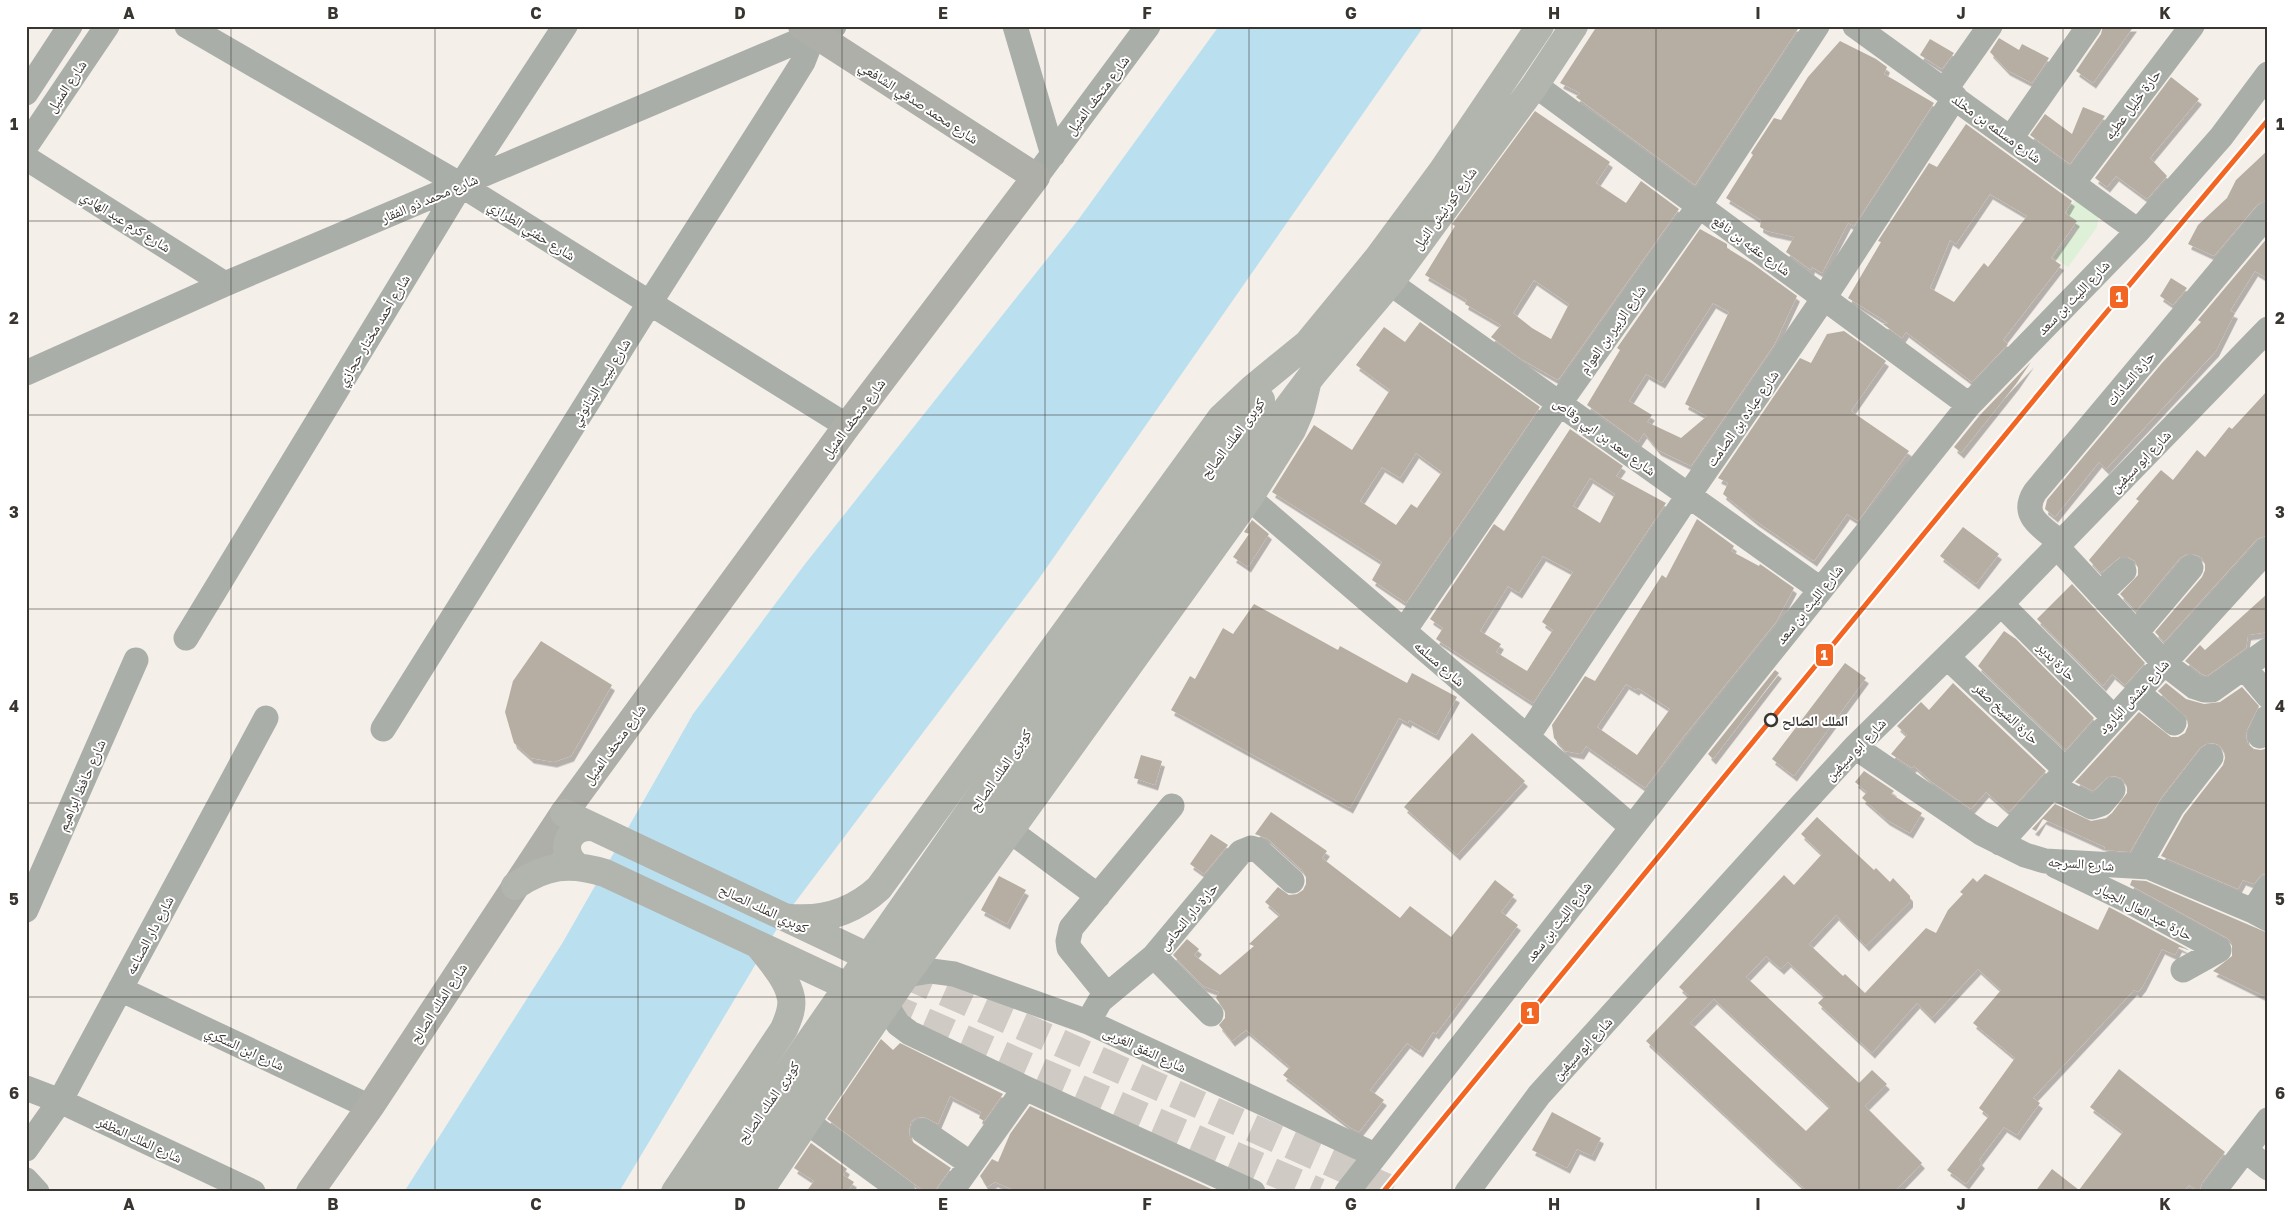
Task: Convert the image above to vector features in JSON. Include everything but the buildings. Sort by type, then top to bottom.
[{"type":"highway","name":"شارع كورنيش النيل","points":[[1299,352],[1377,259],[1442,171],[1540,26]]},
{"type":"highway","name":"شارع كورنيش النيل","points":[[1307,384],[1390,283],[1535,85],[1574,26]]},
{"type":"highway","points":[[784,917],[812,919],[839,913],[860,903],[879,888],[1222,418],[1253,388],[1299,352]]},
{"type":"highway","name":"كوبرى الملك الصالح","points":[[705,1192],[1215,458],[1299,352]]},
{"type":"highway","points":[[759,1192],[906,975],[1249,498],[1292,430],[1301,409],[1307,384]]},
{"type":"highway","name":"كوبرى الملك الصالح","points":[[734,1192],[1036,752],[1239,472],[1307,384]]},
{"type":"highway","name":"كوبري الملك الصالح","points":[[564,813],[906,975]]},
{"type":"highway","points":[[926,824],[986,862]]},
{"type":"highway","points":[[577,866],[572,862],[566,850],[569,836],[579,828],[593,827]]},
{"type":"highway","points":[[515,886],[531,875],[549,868],[577,866],[605,873],[886,1005]]},
{"type":"highway","points":[[675,1192],[751,1080],[784,1029],[791,1013],[791,999],[779,974],[759,946]]},
{"type":"highway","points":[[751,1080],[764,1078],[788,1087],[798,1096],[804,1107],[807,1119]]},
{"type":"main road","name":"شارع محمد صدقي الشافعي","points":[[817,29],[1036,177]]},
{"type":"main road","name":"شارع متحف المنيل","points":[[564,813],[847,426],[1036,177]]},
{"type":"main road","name":"شارع الملك الصالح","points":[[310,1192],[370,1107],[564,813]]},
{"type":"street","points":[[26,93],[70,26]]},
{"type":"street","name":"شارع المنيل","points":[[26,146],[106,26]]},
{"type":"street","name":"شارع حفني الطرازي","points":[[187,26],[461,185],[847,426]]},
{"type":"street","name":"شارع أحمد مختار حجازي","points":[[186,638],[461,185],[565,26]]},
{"type":"street","points":[[1015,26],[1053,155]]},
{"type":"street","name":"شارع متحف المنيل","points":[[1036,177],[1148,26]]},
{"type":"street","name":"شارع الزبير بن العوام","points":[[1404,631],[1559,404],[1699,206],[1818,26]]},
{"type":"street","name":"شارع مسلمه بن مخلد","points":[[1855,26],[1885,35],[1950,94],[2138,231]]},
{"type":"street","name":"شارع عباده بن الصامت","points":[[1527,737],[1688,496],[1824,298],[1990,26]]},
{"type":"street","points":[[2011,138],[2089,26]]},
{"type":"street","name":"حارة خليل عطيه","points":[[2073,183],[2188,27]]},
{"type":"street","name":"شارع محمد ذو الفقار","points":[[26,373],[225,284],[461,185],[817,29]]},
{"type":"street","name":"شارع لبيب البتانوني","points":[[383,729],[788,86],[802,62],[817,29]]},
{"type":"street","name":"شارع الليث بن سعد","points":[[1348,1192],[1375,1155],[1820,589],[1969,405],[2138,231],[2221,136],[2268,74]]},
{"type":"street","name":"شارع عقبه بن نافع","points":[[1535,85],[1969,405]]},
{"type":"street","name":"شارع كرم عبد الهادي","points":[[26,158],[225,284]]},
{"type":"street","name":"حارة السادات","points":[[2268,214],[2035,492],[2030,500],[2029,510],[2033,518],[2059,545],[2100,594],[2164,663],[2195,686],[2204,690],[2212,690],[2268,650]]},
{"type":"street","name":"شارع سعد بن ابي وقاص","points":[[1390,283],[1820,589]]},
{"type":"street","name":"شارع ابو سيفين","points":[[1467,1192],[1539,1095],[1855,747],[2001,604],[2268,329]]},
{"type":"street","name":"شارع مسلمه","points":[[1249,498],[1632,828]]},
{"type":"street","name":"شارع عشش البارود","points":[[2000,843],[2268,549]]},
{"type":"street","points":[[2136,633],[2191,568]]},
{"type":"street","points":[[2100,594],[2124,571]]},
{"type":"street","name":"حارة بدير","points":[[2001,604],[2113,717]]},
{"type":"street","name":"حارة الشيخ صقر","points":[[1947,657],[2058,778],[2092,807],[2101,804],[2113,790]]},
{"type":"street","name":"شارع حافظ ابراهيم","points":[[26,910],[136,660]]},
{"type":"street","points":[[2244,667],[2268,696]]},
{"type":"street","points":[[2137,692],[2174,722]]},
{"type":"street","name":"شارع دار الصناعه","points":[[26,1149],[60,1101],[266,718]]},
{"type":"street","name":"شارع السرجه","points":[[1855,747],[1981,834],[2025,855],[2044,861],[2149,867],[2261,915]]},
{"type":"street","points":[[2139,865],[2172,807],[2211,757]]},
{"type":"street","points":[[1107,995],[1069,948],[1068,940],[1071,928],[1172,806]]},
{"type":"street","points":[[1009,830],[1098,896]]},
{"type":"street","name":"حارة دار النحاس","points":[[1088,1022],[1096,1006],[1107,995],[1154,956],[1241,852],[1251,848],[1258,850],[1292,881]]},
{"type":"street","name":"حارة عبد العال الجيار","points":[[2044,861],[2129,901],[2219,950],[2183,970]]},
{"type":"street","points":[[2261,915],[2268,888]]},
{"type":"street","points":[[1154,956],[1211,1014]]},
{"type":"street","name":"شارع النفق الغربى","points":[[906,975],[931,970],[954,974],[1088,1022],[1375,1155]]},
{"type":"street","name":"شارع ابن السكري","points":[[120,990],[370,1107]]},
{"type":"street","points":[[886,1005],[898,1024],[910,1033],[1024,1088],[1253,1192]]},
{"type":"street","name":"شارع الملك المظفر","points":[[26,1088],[60,1101],[253,1192]]},
{"type":"street","points":[[951,1192],[1024,1088]]},
{"type":"street","points":[[807,1119],[818,1130],[903,1192]]},
{"type":"street","points":[[2213,1192],[2268,1120]]},
{"type":"street","points":[[923,1131],[971,1164]]},
{"type":"street","points":[[2245,1150],[2268,1168]]},
{"type":"street","points":[[26,1180],[37,1192]]},
{"type":"green space","points":[[2076,200],[2099,213],[2097,227],[2068,267],[2054,257],[2079,229],[2068,220],[2067,210]]},
{"type":"water","points":[[1219,26],[1424,26],[1038,580],[784,917],[619,1192],[404,1192],[563,942],[693,714],[805,564],[1078,220]]},
{"type":"tunnel","points":[[906,975],[1397,1192]]},
{"type":"tunnel","points":[[886,1005],[1319,1192]]},
{"type":"transit line","name":"1","points":[[1383,1192],[2084,339],[2268,120]]},
{"type":"place","name":"الملك الصالح","points":[[1771,720]]}]
